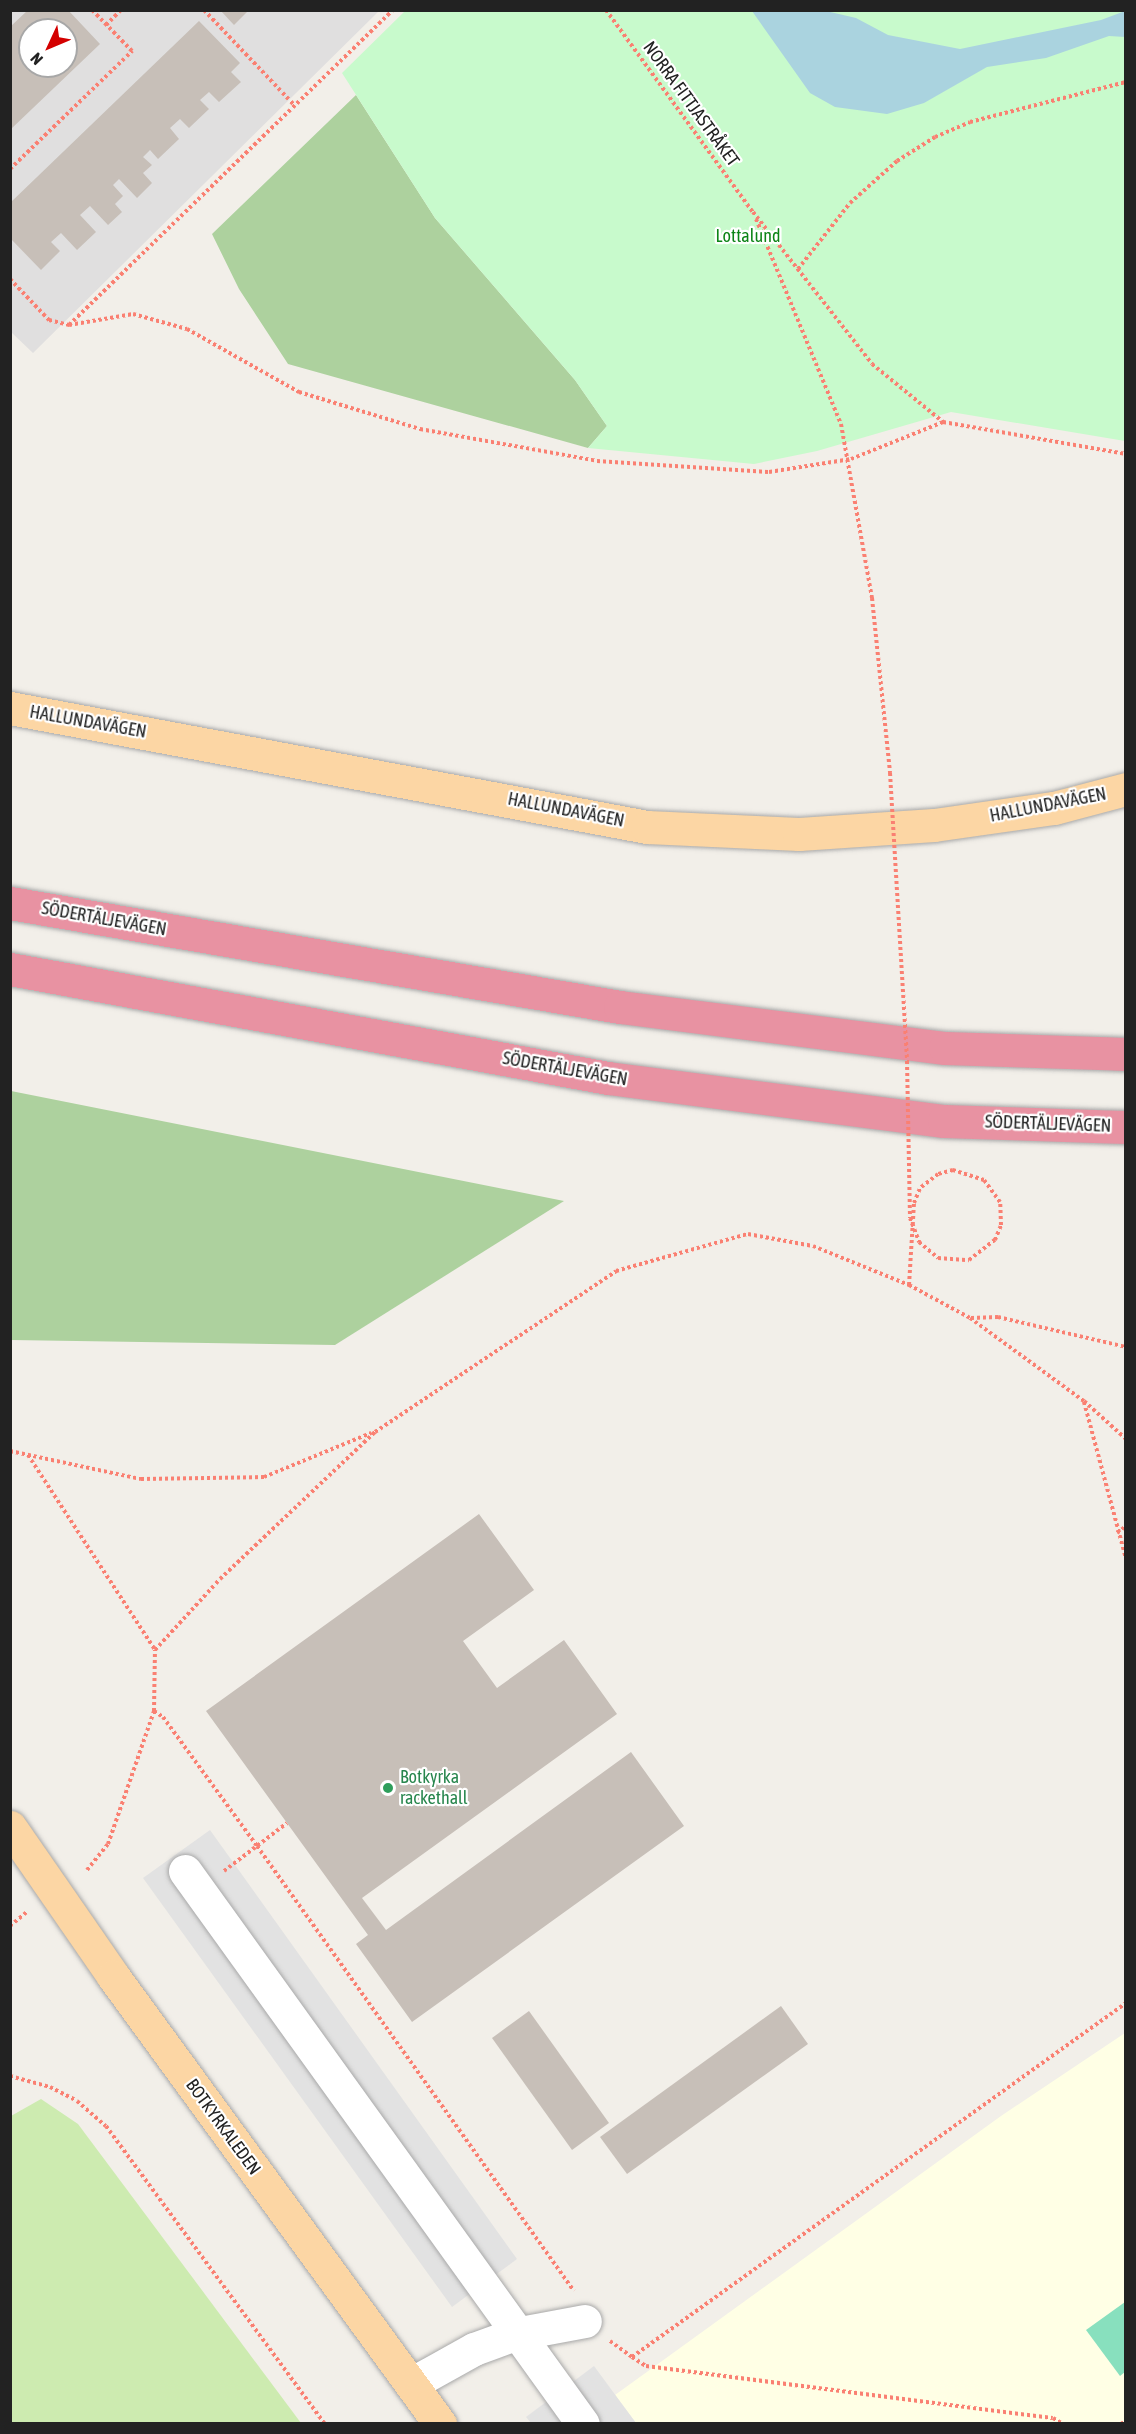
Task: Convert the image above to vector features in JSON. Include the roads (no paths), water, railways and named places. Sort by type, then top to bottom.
[{"type":"highway","name":"SÖDERTÄLJEVÄGEN","points":[[10,903],[620,1007],[945,1048],[1125,1054]]},
{"type":"highway","name":"SÖDERTÄLJEVÄGEN","points":[[10,969],[608,1078],[944,1121],[1125,1127]]},
{"type":"main road","name":"HALLUNDAVÄGEN","points":[[10,708],[647,827],[799,834],[934,825],[1054,808],[1125,789]]},
{"type":"main road","name":"BOTKYRKALEDEN","points":[[10,1827],[112,1976],[440,2424]]},
{"type":"lane","points":[[192,1881],[514,2334],[582,2424]]},
{"type":"lane","points":[[411,2384],[474,2349],[514,2334],[590,2320]]},
{"type":"water","points":[[752,11],[826,11],[856,18],[888,35],[960,49],[1101,20],[1125,11],[1125,37],[1109,36],[1046,58],[987,67],[924,103],[887,114],[835,107],[810,93]]},
{"type":"place","name":"Botkyrka rackethall","points":[[388,1788]]},
{"type":"park label","name":"Lottalund","points":[[748,236]]}]
